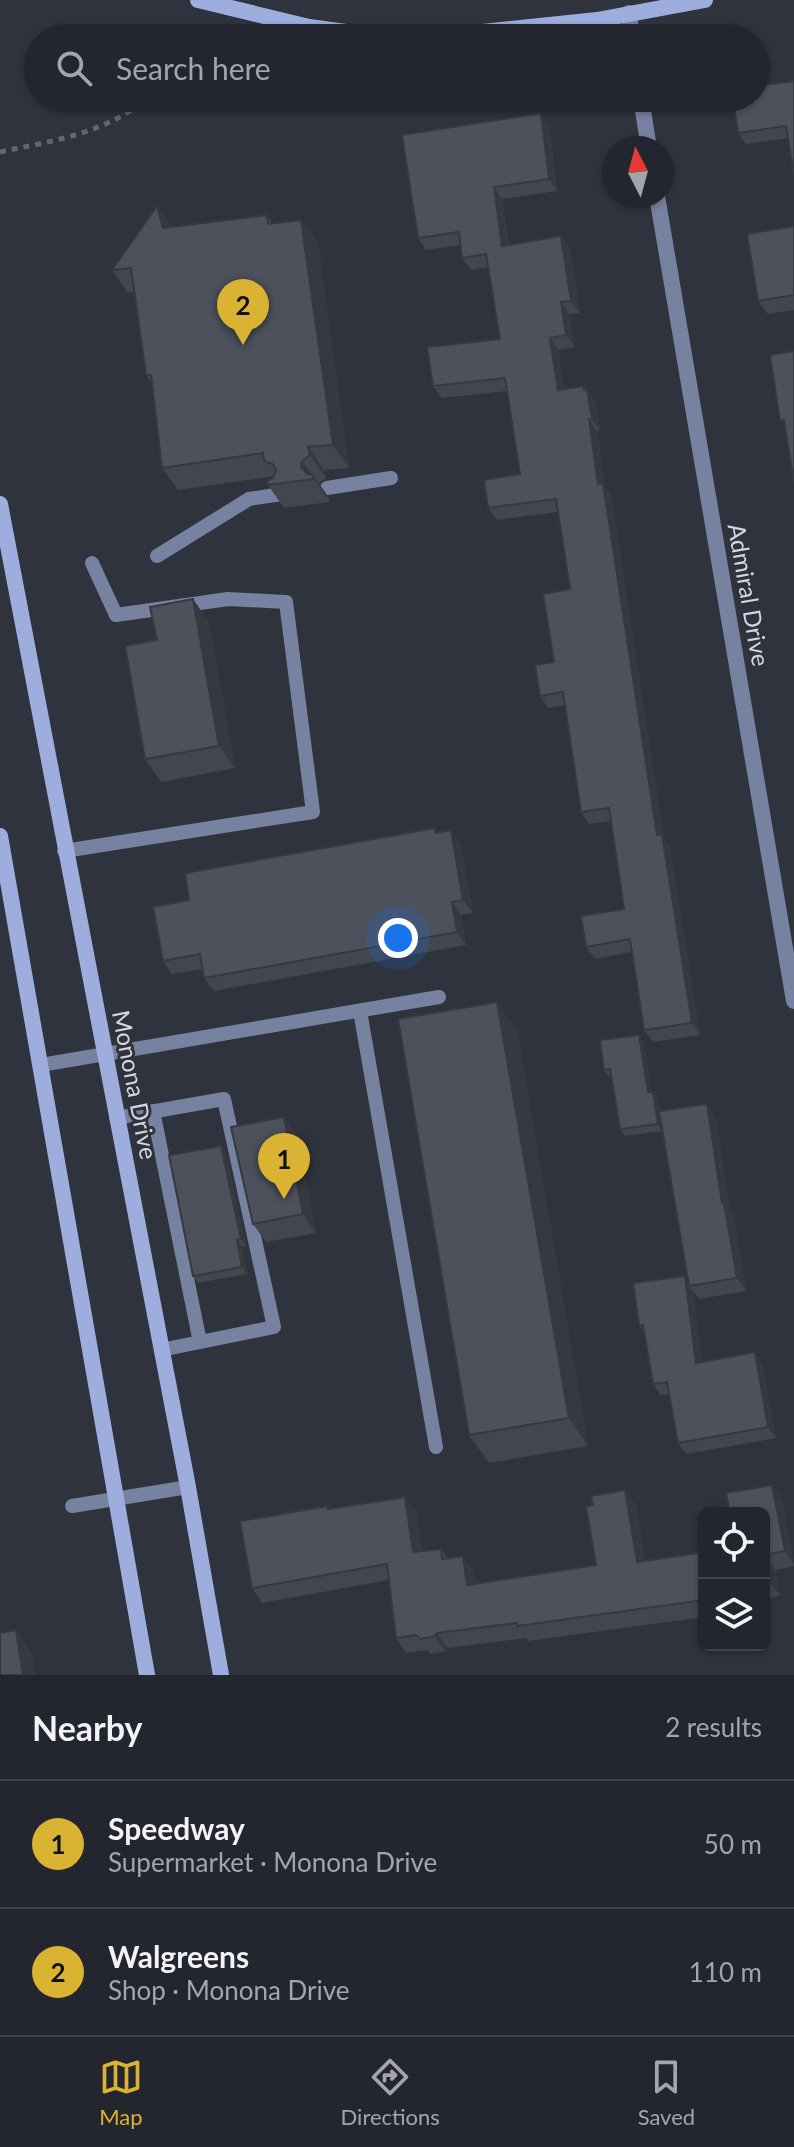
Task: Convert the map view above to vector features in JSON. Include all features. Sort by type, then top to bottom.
[{"type":"street","points":[[198,0],[297,24]]},
{"type":"street","points":[[559,24],[705,0]]},
{"type":"street","points":[[629,13],[630,24]]},
{"type":"street","points":[[643,112],[647,136]]},
{"type":"street","name":"Admiral Drive","points":[[659,208],[794,1001]]},
{"type":"street","name":"Monona Drive","points":[[0,504],[188,1487],[221,1675]]},
{"type":"street","points":[[0,836],[147,1675]]},
{"type":"lane","points":[[327,488],[391,478]]},
{"type":"lane","points":[[157,556],[249,499],[282,494]]},
{"type":"lane","points":[[64,851],[313,812],[286,602],[228,599],[116,615],[92,563]]},
{"type":"lane","points":[[41,1065],[439,997]]},
{"type":"lane","points":[[360,1011],[436,1447]]},
{"type":"lane","points":[[116,1118],[224,1099],[274,1327],[161,1350]]},
{"type":"lane","points":[[153,1111],[200,1342]]},
{"type":"lane","points":[[72,1506],[188,1487]]},
{"type":"path","points":[[0,152],[51,143],[131,112]]},
{"type":"building","points":[[794,81],[794,176],[786,126],[738,133],[735,112],[770,112],[770,84]]},
{"type":"building","points":[[541,113],[549,179],[494,187],[502,246],[561,236],[571,301],[561,302],[566,335],[550,338],[558,390],[584,386],[587,390],[598,484],[603,483],[657,835],[662,834],[692,1023],[644,1030],[630,939],[586,947],[581,916],[624,909],[609,808],[581,812],[563,692],[540,696],[535,665],[554,662],[543,594],[570,589],[556,499],[488,508],[484,480],[520,474],[505,378],[433,386],[427,347],[500,339],[486,254],[462,258],[459,232],[418,238],[402,135]]},
{"type":"building","points":[[157,206],[163,228],[267,215],[268,224],[301,220],[333,445],[308,447],[310,455],[302,461],[301,467],[314,479],[268,485],[267,481],[273,478],[276,470],[273,464],[264,461],[263,453],[162,468],[151,375],[146,375],[131,268],[112,270]]},
{"type":"building","points":[[794,226],[794,295],[758,301],[747,234]]},
{"type":"building","points":[[794,351],[794,484],[770,355]]},
{"type":"building","points":[[193,599],[219,746],[145,759],[125,646],[157,640],[150,607]]},
{"type":"building","points":[[435,828],[436,833],[451,830],[463,900],[452,902],[457,932],[204,978],[200,954],[163,961],[153,907],[189,900],[185,873]]},
{"type":"building","points":[[497,1002],[569,1418],[469,1435],[398,1019]]},
{"type":"building","points":[[639,1035],[648,1092],[653,1092],[658,1124],[620,1129],[610,1069],[604,1070],[600,1040]]},
{"type":"building","points":[[707,1104],[737,1278],[689,1286],[659,1111]]},
{"type":"building","points":[[284,1117],[303,1214],[253,1224],[231,1127]]},
{"type":"building","points":[[221,1146],[241,1239],[237,1240],[242,1267],[193,1276],[169,1155]]},
{"type":"building","points":[[685,1276],[696,1363],[755,1352],[768,1427],[678,1443],[667,1382],[653,1384],[633,1283]]},
{"type":"building","points":[[772,1485],[785,1551],[770,1554],[770,1507],[729,1507],[726,1493]]},
{"type":"building","points":[[625,1490],[637,1562],[698,1553],[698,1601],[517,1626],[517,1623],[437,1633],[421,1639],[416,1635],[396,1638],[387,1564],[252,1588],[240,1521],[405,1497],[413,1552],[441,1549],[442,1559],[463,1556],[467,1585],[596,1565],[586,1507],[593,1505],[591,1496]]},
{"type":"building","points":[[16,1630],[23,1675],[0,1675],[0,1633]]},
{"type":"place","name":"Walgreens","points":[[243,345]]},
{"type":"place","name":"Speedway","points":[[284,1199]]}]
